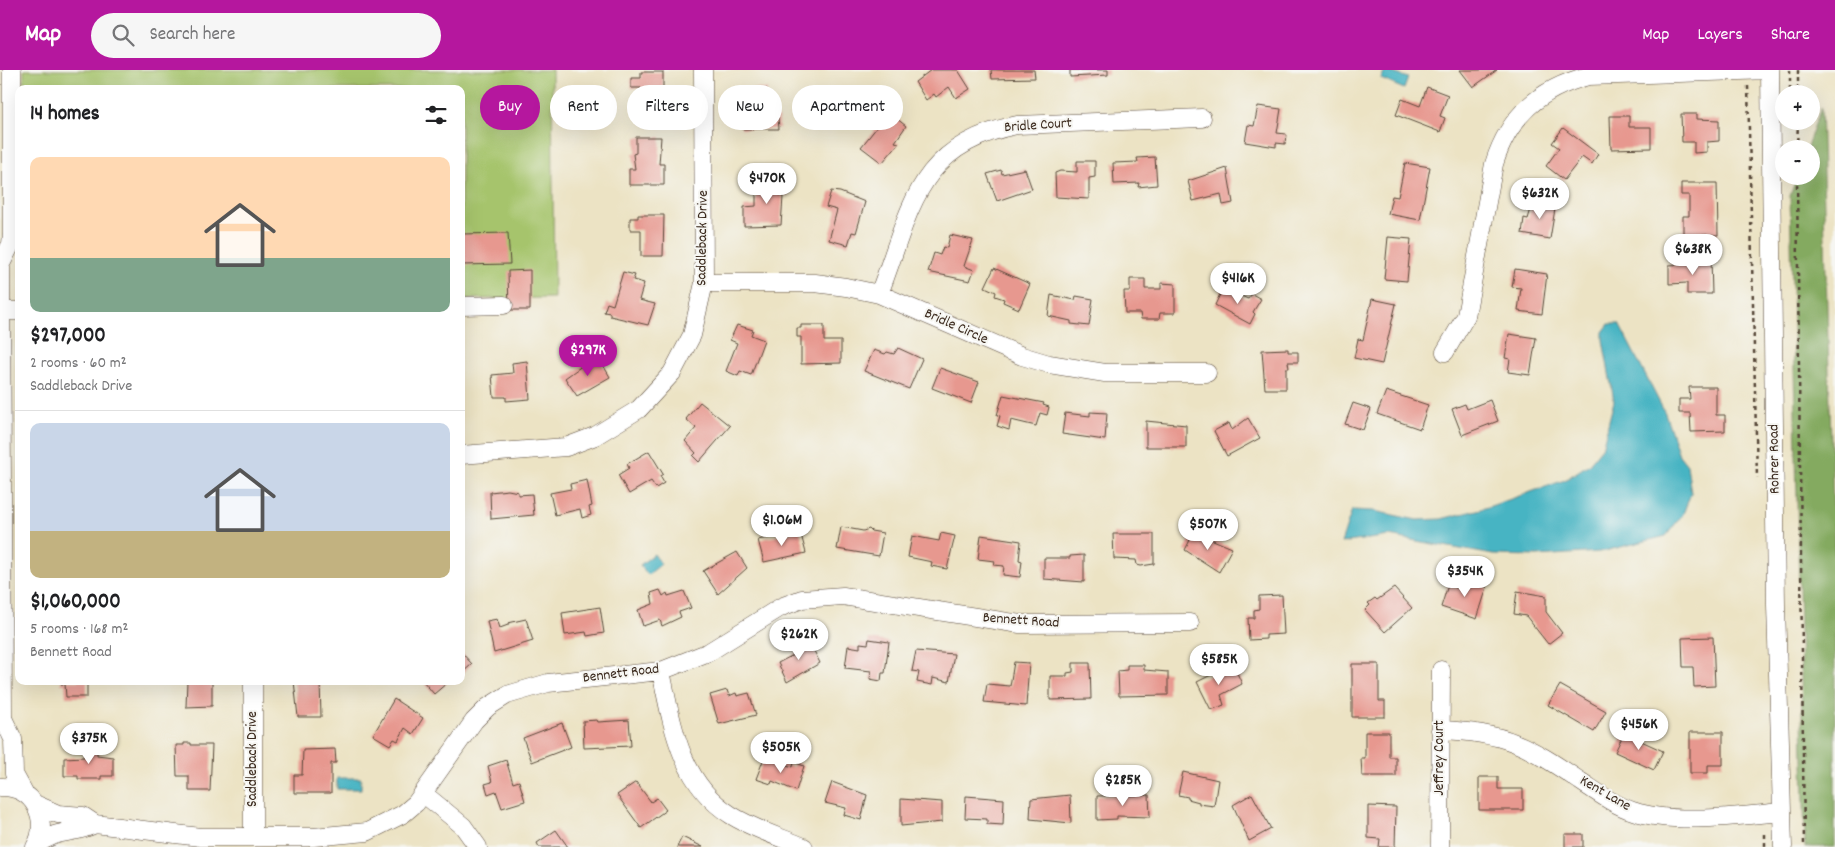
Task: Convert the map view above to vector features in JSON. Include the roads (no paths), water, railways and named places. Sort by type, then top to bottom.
[{"type":"street","points":[[12,70],[12,233],[11,244],[0,265],[1,721],[14,739],[14,774],[30,799],[42,825],[36,846]]},
{"type":"street","name":"Saddleback Drive","points":[[465,455],[566,447],[595,436],[639,409],[672,373],[692,335],[704,282],[703,70]]},
{"type":"street","points":[[1446,352],[1466,316],[1494,164],[1500,146],[1517,117],[1527,108],[1550,91],[1570,81],[1588,76],[1770,70]]},
{"type":"street","name":"Rohrer Road","points":[[1770,70],[1776,605],[1773,813],[1783,847]]},
{"type":"street","name":"Bridle Court","points":[[879,294],[916,194],[940,161],[974,138],[998,129],[1017,125],[1202,118]]},
{"type":"street","name":"Bridle Circle","points":[[704,282],[828,284],[879,294],[1022,356],[1049,364],[1105,373],[1208,373]]},
{"type":"street","points":[[465,306],[504,305]]},
{"type":"street","points":[[1,311],[15,312]]},
{"type":"street","name":"Bennett Road","points":[[0,787],[11,788],[58,814],[83,816],[95,824],[200,837],[312,838],[367,832],[403,814],[424,794],[474,721],[488,707],[507,695],[548,683],[661,671],[709,652],[781,606],[802,599],[822,596],[843,596],[1020,624],[1190,622]]},
{"type":"street","name":"Jeffrey Court","points":[[1440,847],[1442,670]]},
{"type":"street","points":[[661,671],[680,751],[697,783],[710,798],[729,814],[751,826],[804,847]]},
{"type":"street","name":"Saddleback Drive","points":[[253,685],[253,837]]},
{"type":"street","name":"Kent Lane","points":[[1440,730],[1486,733],[1523,745],[1609,799],[1633,811],[1656,816],[1700,818],[1773,813]]},
{"type":"street","points":[[424,794],[463,826],[478,847]]},
{"type":"street","name":"Bennett Road","points":[[36,846],[46,837],[61,832],[84,830],[95,824]]},
{"type":"water","points":[[1385,70],[1408,78],[1404,89],[1381,79]]},
{"type":"water","points":[[1609,324],[1619,324],[1665,413],[1679,455],[1687,465],[1691,493],[1683,514],[1666,536],[1600,552],[1537,556],[1493,555],[1389,536],[1341,543],[1352,510],[1374,511],[1417,520],[1441,519],[1485,508],[1565,480],[1589,464],[1602,448],[1614,401],[1603,340],[1603,332]]},
{"type":"water","points":[[766,509],[797,512],[796,526],[765,522]]},
{"type":"water","points":[[654,554],[661,564],[648,575],[640,565]]},
{"type":"water","points":[[337,778],[361,778],[361,789],[337,789]]}]
